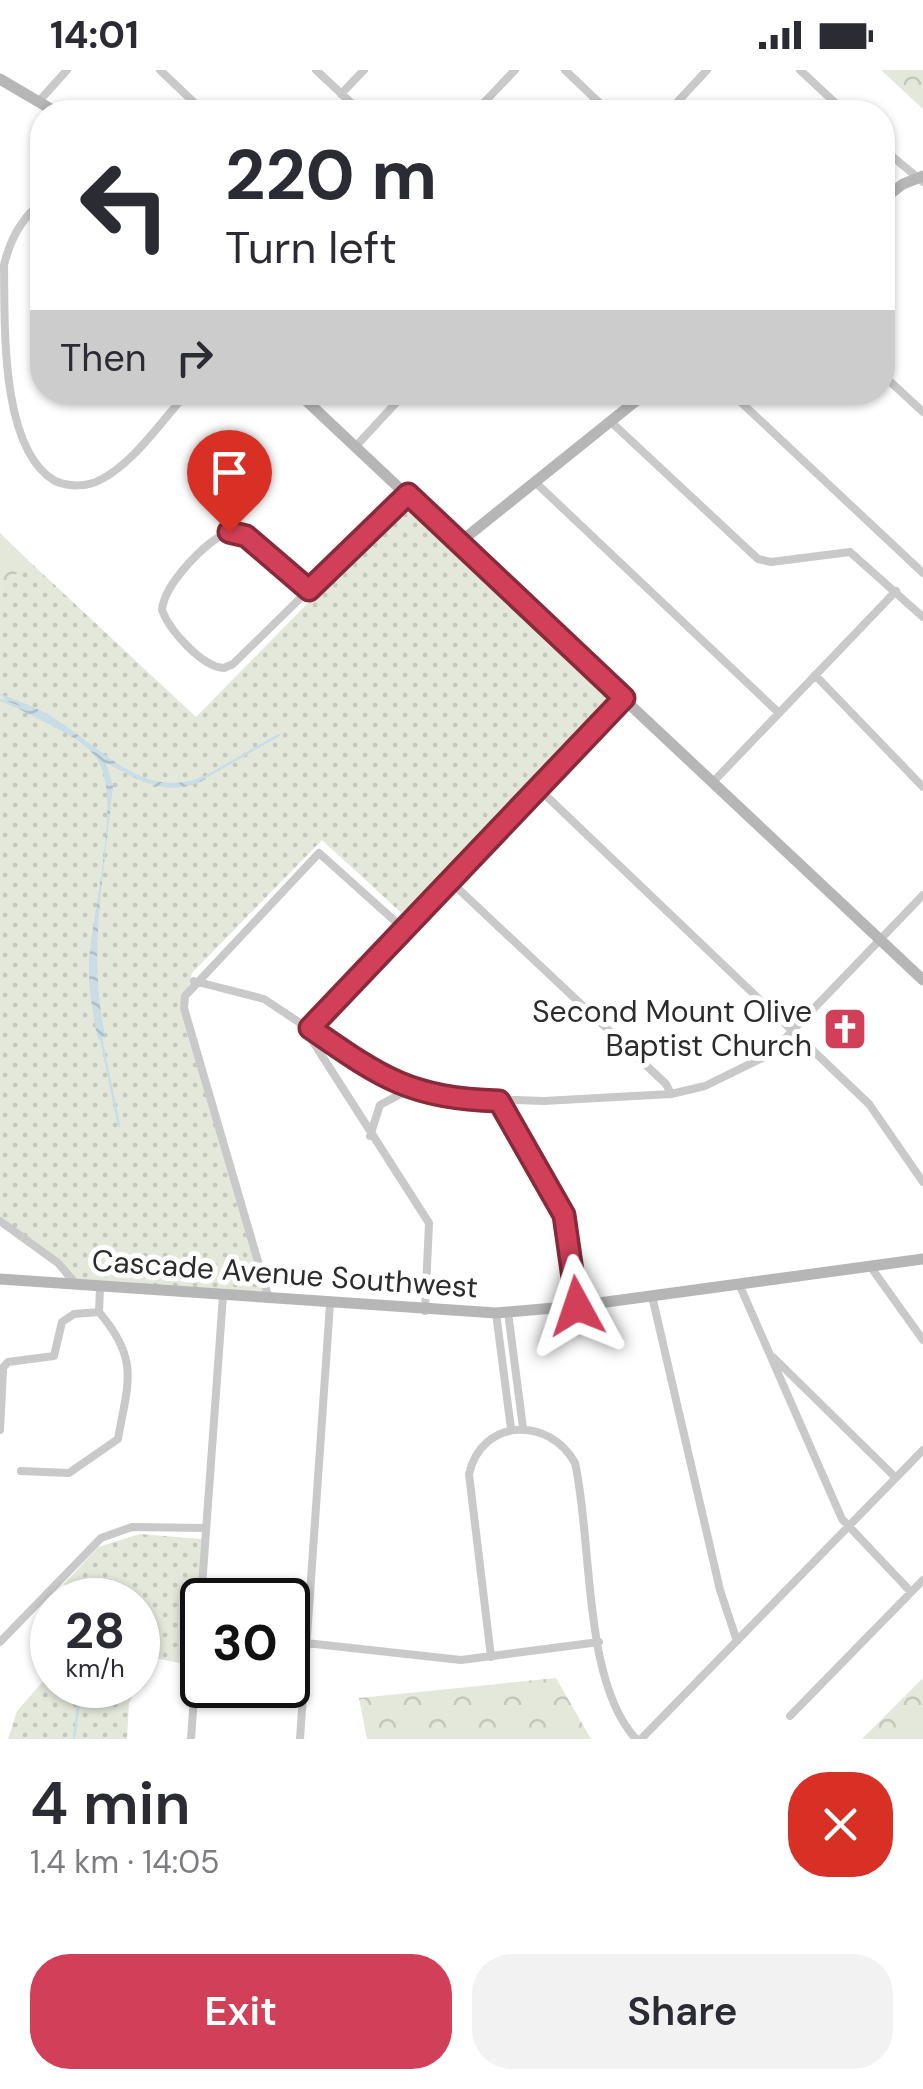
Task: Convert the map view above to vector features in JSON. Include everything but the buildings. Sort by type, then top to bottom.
[{"type":"street","points":[[0,79],[40,100],[67,70]]},
{"type":"street","points":[[160,70],[191,100]]},
{"type":"street","points":[[316,70],[348,100]]},
{"type":"street","points":[[342,94],[364,70]]},
{"type":"street","points":[[486,100],[515,70]]},
{"type":"street","points":[[565,70],[596,100]]},
{"type":"street","points":[[679,100],[707,70]]},
{"type":"street","points":[[800,70],[832,100]]},
{"type":"street","points":[[895,158],[921,178],[895,193]]},
{"type":"street","points":[[30,212],[23,218],[4,265],[7,404],[15,434],[29,458],[46,475],[64,484],[84,485],[103,479],[175,405]]},
{"type":"street","points":[[895,386],[923,412]]},
{"type":"street","points":[[311,405],[923,980]]},
{"type":"street","points":[[357,446],[394,405]]},
{"type":"street","points":[[459,543],[631,405]]},
{"type":"street","points":[[744,405],[923,573]]},
{"type":"street","points":[[611,422],[758,560],[771,562],[850,552],[923,617]]},
{"type":"street","points":[[534,482],[778,713]]},
{"type":"street","points":[[309,590],[246,536],[229,532],[216,538],[168,590],[162,610],[168,623],[208,664],[224,668],[309,590],[408,494]]},
{"type":"street","points":[[712,782],[896,591]]},
{"type":"street","points":[[815,675],[923,788]]},
{"type":"street","points":[[310,1028],[624,698]]},
{"type":"street","points":[[538,789],[870,1104],[923,1182]]},
{"type":"street","points":[[269,1300],[184,1008],[194,982],[319,853],[406,931]]},
{"type":"street","points":[[451,882],[666,1084],[671,1094]]},
{"type":"street","points":[[194,982],[264,999],[365,1066],[410,1090],[450,1100],[671,1094],[742,1071],[794,1032],[923,895]]},
{"type":"street","points":[[300,1020],[370,1136],[429,1223],[424,1311]]},
{"type":"street","points":[[370,1136],[380,1105],[410,1090]]},
{"type":"street","points":[[499,1101],[564,1215],[577,1306]]},
{"type":"street","points":[[0,1221],[58,1263],[77,1285]]},
{"type":"street","name":"Cascade Avenue Southwest","points":[[0,1279],[424,1311],[502,1312],[577,1306],[923,1259]]},
{"type":"street","points":[[870,1266],[923,1340]]},
{"type":"street","points":[[739,1284],[847,1528],[911,1592]]},
{"type":"street","points":[[21,1471],[68,1473],[118,1439],[130,1368],[114,1330],[99,1312],[100,1287]]},
{"type":"street","points":[[191,1739],[224,1296]]},
{"type":"street","points":[[652,1296],[720,1590],[737,1641]]},
{"type":"street","points":[[310,1586],[330,1304]]},
{"type":"street","points":[[0,1430],[1,1371],[8,1362],[54,1356],[62,1322],[74,1314],[99,1312]]},
{"type":"street","points":[[502,1312],[523,1428]]},
{"type":"street","points":[[502,1312],[510,1430]]},
{"type":"street","points":[[769,1353],[896,1478]]},
{"type":"street","points":[[491,1657],[469,1474],[478,1452],[510,1430],[523,1428],[555,1437],[575,1463],[610,1702],[638,1739],[923,1450]]},
{"type":"street","points":[[0,1642],[101,1538],[132,1527],[206,1528]]},
{"type":"street","points":[[790,1716],[923,1580]]},
{"type":"street","points":[[310,1644],[431,1659],[491,1657],[600,1642]]},
{"type":"street","points":[[300,1739],[302,1708]]},
{"type":"green space","points":[[881,70],[923,70],[923,109]]},
{"type":"green space","points":[[406,503],[620,699],[409,920],[322,840],[192,973],[184,1011],[273,1301],[73,1289],[55,1264],[0,1220],[0,588],[30,562],[196,717]]},
{"type":"green space","points":[[0,533],[30,562],[0,588]]},
{"type":"green space","points":[[140,1534],[202,1539],[200,1578],[180,1578],[180,1663],[160,1659],[160,1578],[70,1578],[98,1547]]},
{"type":"green space","points":[[556,1678],[591,1739],[367,1739],[359,1698]]},
{"type":"green space","points":[[923,1678],[923,1739],[862,1739]]},
{"type":"green space","points":[[30,1696],[30,1708],[129,1708],[127,1739],[8,1739],[17,1711]]},
{"type":"water","points":[[0,694],[50,716],[126,769],[144,777],[163,782],[203,776],[206,779],[192,785],[166,787],[106,763],[113,786],[98,942],[105,1035],[98,1040],[89,963],[107,825],[103,774],[95,756],[85,746]]},
{"type":"waterway","points":[[0,700],[27,710]]},
{"type":"waterway","points":[[202,779],[279,735]]},
{"type":"waterway","points":[[101,1038],[119,1126]]},
{"type":"waterway","points":[[74,1739],[78,1708]]},
{"type":"place","name":"Second Mount Olive Baptist Church","points":[[845,1029]]},
{"type":"route","points":[[229,532],[246,536],[309,590],[408,494],[624,698],[310,1028],[365,1066],[410,1090],[450,1100],[499,1101],[503,1116],[564,1215],[573,1254],[577,1306]]}]
